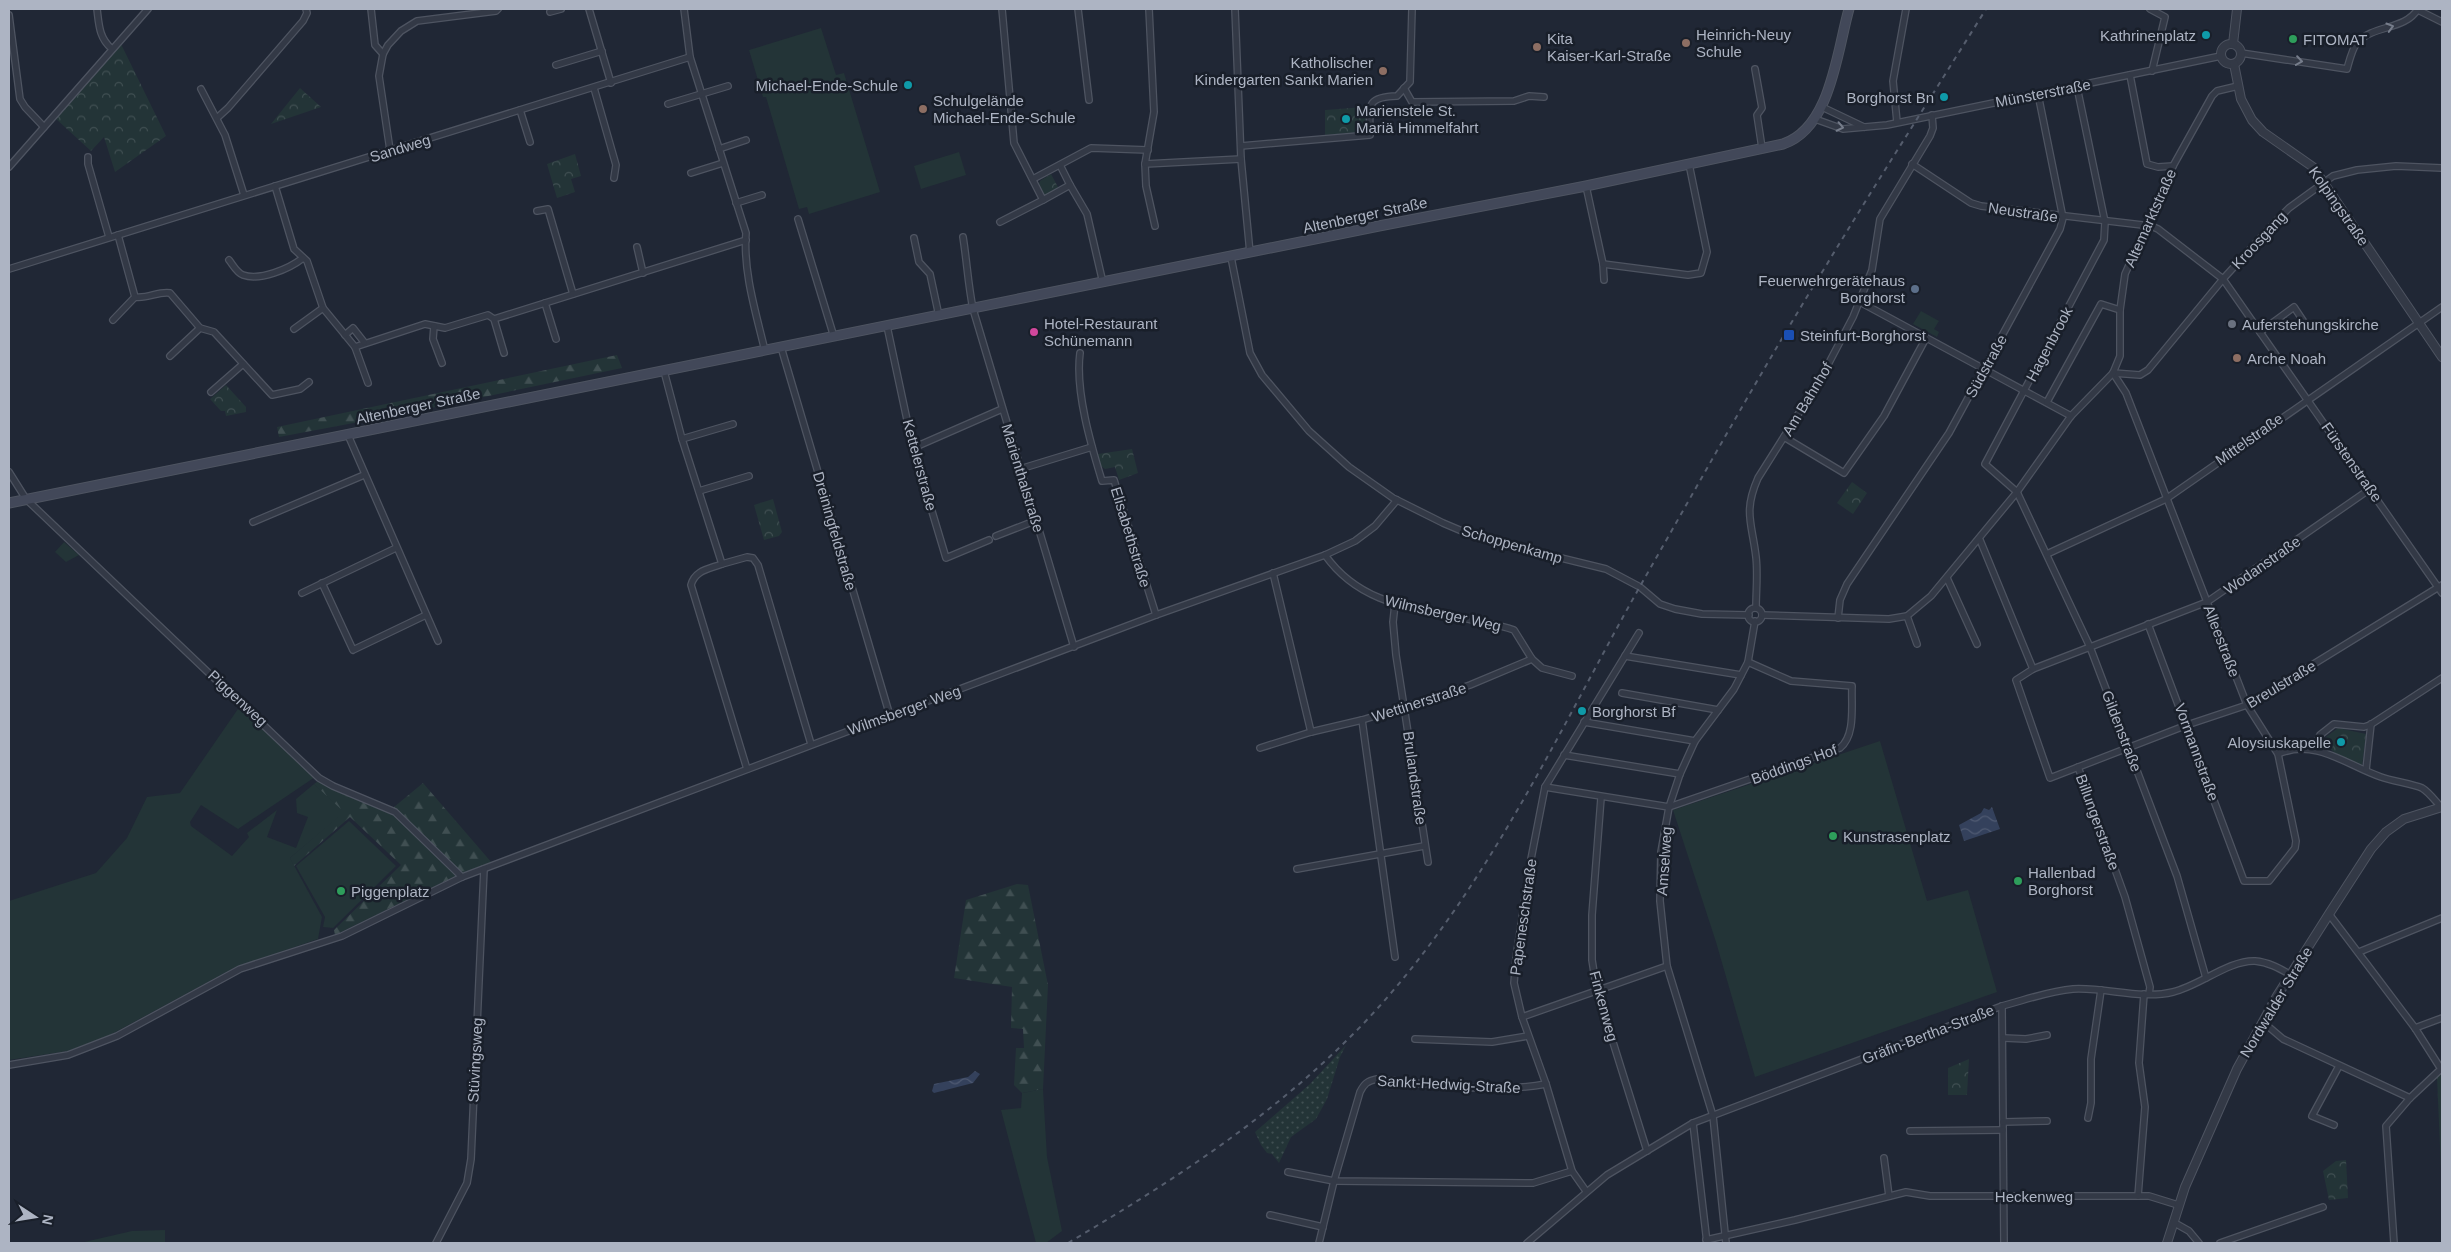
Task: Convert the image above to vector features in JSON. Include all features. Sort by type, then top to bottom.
[{"type":"main road","name":"Altenberger Straße","points":[[9,503],[1586,186],[1790,142],[1804,132],[1822,107],[1849,9]]},
{"type":"street","points":[[96,9],[101,36],[104,42],[112,49]]},
{"type":"street","points":[[9,167],[148,9]]},
{"type":"street","points":[[217,118],[228,108],[302,21],[307,13],[306,9]]},
{"type":"street","points":[[371,9],[374,45],[383,54]]},
{"type":"street","points":[[390,150],[379,76],[383,54],[388,45],[417,20],[496,11],[498,9]]},
{"type":"street","points":[[550,12],[561,9]]},
{"type":"street","points":[[589,9],[611,82]]},
{"type":"street","points":[[684,9],[690,57],[746,233],[744,248],[765,351]]},
{"type":"street","points":[[1002,9],[1016,150],[1043,200]]},
{"type":"street","points":[[1078,9],[1089,100]]},
{"type":"street","points":[[1149,9],[1154,112],[1145,164],[1146,186],[1155,226]]},
{"type":"street","points":[[1235,9],[1241,159],[1250,253]]},
{"type":"street","points":[[1241,146],[1370,134],[1370,105],[1373,100],[1378,97],[1397,96],[1410,82],[1412,73],[1412,9]]},
{"type":"street","points":[[1897,122],[1894,81],[1906,9]]},
{"type":"street","points":[[2150,9],[2165,17],[2152,71]]},
{"type":"street","points":[[2233,44],[2237,9]]},
{"type":"street","points":[[2241,53],[2347,69],[2356,44],[2374,31],[2405,22],[2418,10],[2442,22]]},
{"type":"street","points":[[9,15],[20,99],[25,107],[44,126]]},
{"type":"street","points":[[2233,44],[2239,47],[2241,53],[2239,60],[2234,64],[2226,63],[2221,56],[2223,48],[2233,44]]},
{"type":"street","points":[[556,65],[602,51]]},
{"type":"street","name":"Münsterstraße","points":[[1815,119],[1843,129],[1866,128],[2076,87],[2221,56]]},
{"type":"street","name":"Sandweg","points":[[9,269],[690,57]]},
{"type":"street","name":"Kolpingstraße","points":[[2234,64],[2245,109],[2263,132],[2308,162],[2325,183],[2442,357]]},
{"type":"street","points":[[1755,69],[1762,108],[1757,115],[1762,148]]},
{"type":"street","points":[[2130,75],[2147,164],[2158,167],[2173,166]]},
{"type":"street","points":[[668,104],[728,86]]},
{"type":"street","name":"Altemarktstraße","points":[[1907,616],[1931,596],[1980,540],[2071,416],[2113,373],[2120,356],[2120,310],[2125,274],[2146,225],[2173,166],[2212,96],[2217,91],[2238,86]]},
{"type":"street","name":"Hagenbrook","points":[[2017,492],[1985,464],[2104,240],[2104,222],[2076,87]]},
{"type":"street","points":[[594,88],[616,165],[614,178]]},
{"type":"street","points":[[1404,88],[1412,102],[1514,101],[1529,96],[1544,97]]},
{"type":"street","points":[[201,89],[225,135],[244,195]]},
{"type":"street","points":[[2038,94],[2063,218]]},
{"type":"street","points":[[1822,107],[1847,121],[1866,128]]},
{"type":"street","points":[[520,110],[530,142]]},
{"type":"street","name":"Am Bahnhof","points":[[1756,608],[1756,559],[1749,508],[1758,478],[1821,378],[1860,302],[1872,270],[1880,219],[1932,132],[1932,115]]},
{"type":"street","points":[[719,149],[746,140]]},
{"type":"street","points":[[1033,179],[1091,148],[1148,150]]},
{"type":"street","points":[[88,157],[88,164],[109,238]]},
{"type":"street","points":[[1145,164],[1241,159]]},
{"type":"street","points":[[691,173],[723,163]]},
{"type":"street","points":[[1603,264],[1688,276],[1701,273],[1707,252],[1689,164]]},
{"type":"street","name":"Neustraße","points":[[1912,164],[1971,203],[1982,206],[2063,218],[2146,225]]},
{"type":"street","points":[[1060,165],[1087,214],[1103,283]]},
{"type":"street","name":"Kroosgang","points":[[2113,373],[2140,375],[2148,370],[2223,279],[2289,208],[2341,173],[2396,166],[2442,168]]},
{"type":"street","points":[[1000,222],[1070,185]]},
{"type":"street","points":[[275,186],[294,249],[307,261],[323,308],[355,347],[368,382]]},
{"type":"street","points":[[1586,186],[1603,264],[1604,280]]},
{"type":"street","points":[[736,203],[762,195]]},
{"type":"street","points":[[537,211],[548,208],[573,294]]},
{"type":"street","name":"Südstraße","points":[[1838,618],[1840,600],[1847,584],[1949,433],[2060,229],[2063,218]]},
{"type":"street","points":[[798,219],[834,337]]},
{"type":"street","name":"Fürstenstraße","points":[[2146,225],[2158,229],[2223,279],[2441,588]]},
{"type":"street","points":[[118,235],[135,297]]},
{"type":"street","points":[[963,237],[968,262],[966,275],[973,309]]},
{"type":"street","points":[[914,238],[919,262],[930,274],[938,316]]},
{"type":"street","points":[[355,347],[364,342],[425,324],[445,328],[488,316],[494,319],[746,240]]},
{"type":"street","points":[[637,247],[643,273]]},
{"type":"street","name":"Schoppenkamp","points":[[1231,257],[1250,353],[1262,374],[1309,430],[1349,467],[1397,500],[1442,523],[1476,537],[1606,568],[1634,583],[1660,604],[1675,609],[1702,614],[1749,615]]},
{"type":"street","points":[[229,260],[241,274],[253,276],[264,275],[287,267],[303,258]]},
{"type":"street","points":[[135,297],[146,299],[164,292],[170,294],[200,328],[214,332],[272,395],[300,389],[309,382]]},
{"type":"street","points":[[113,320],[135,297]]},
{"type":"street","points":[[1860,302],[1984,371],[2071,416]]},
{"type":"street","points":[[545,303],[556,339]]},
{"type":"street","points":[[2047,402],[2101,304],[2120,310]]},
{"type":"street","name":"Mittelstraße","points":[[2047,554],[2166,499],[2308,398],[2442,307]]},
{"type":"street","points":[[294,329],[323,308]]},
{"type":"street","points":[[2260,332],[2294,308],[2304,322]]},
{"type":"street","name":"Marienthalstraße","points":[[973,309],[1074,647]]},
{"type":"street","points":[[494,319],[504,353]]},
{"type":"street","points":[[434,326],[433,339],[442,363]]},
{"type":"street","name":"Kettelerstraße","points":[[887,326],[913,448],[946,558],[989,540]]},
{"type":"street","points":[[170,356],[200,328]]},
{"type":"street","points":[[345,335],[353,328],[364,342]]},
{"type":"street","points":[[1784,437],[1844,473],[1884,416],[1926,338]]},
{"type":"street","name":"Dreiningfeldstraße","points":[[781,347],[890,716]]},
{"type":"street","name":"Elisabethstraße","points":[[1080,353],[1077,370],[1092,447],[1102,482],[1114,480],[1156,615]]},
{"type":"street","points":[[212,392],[243,364]]},
{"type":"street","points":[[664,370],[682,440],[722,564]]},
{"type":"street","name":"Alleestraße","points":[[2113,373],[2126,393],[2247,705],[2278,754],[2296,841],[2295,848],[2269,880],[2244,881]]},
{"type":"street","points":[[913,448],[1002,409]]},
{"type":"street","points":[[682,440],[733,424]]},
{"type":"street","points":[[348,435],[438,640]]},
{"type":"street","points":[[1020,468],[1092,447]]},
{"type":"street","name":"Piggenweg","points":[[9,472],[26,499],[320,778],[333,786],[395,812],[462,877]]},
{"type":"street","points":[[253,522],[364,475]]},
{"type":"street","points":[[699,491],[749,476]]},
{"type":"street","name":"Wodanstraße","points":[[2090,646],[2207,602],[2370,489]]},
{"type":"street","name":"Gildenstraße","points":[[2017,492],[2090,646],[2177,876],[2206,978]]},
{"type":"street","name":"Wilmsberger Weg","points":[[9,1065],[68,1055],[117,1036],[240,969],[342,936],[462,877],[1156,615],[1325,555],[1355,540],[1375,526],[1397,500]]},
{"type":"street","points":[[996,536],[1037,520]]},
{"type":"street","points":[[1980,540],[2033,670]]},
{"type":"street","points":[[302,593],[396,548]]},
{"type":"street","name":"Wilmsberger Weg","points":[[1325,555],[1337,572],[1359,589],[1380,600],[1505,626],[1514,630],[1532,659]]},
{"type":"street","points":[[747,769],[691,585],[693,578],[698,573],[746,557],[753,558],[758,565],[811,744]]},
{"type":"street","points":[[1273,573],[1311,732]]},
{"type":"street","points":[[1947,578],[1977,644]]},
{"type":"street","points":[[322,583],[353,650],[426,616]]},
{"type":"street","name":"Breulstraße","points":[[2078,767],[2188,725],[2247,705],[2441,588]]},
{"type":"street","name":"Brulandstraße","points":[[1395,604],[1394,637],[1424,846],[1428,862]]},
{"type":"street","points":[[1756,608],[1761,611],[1762,615],[1759,620],[1755,621],[1749,615],[1750,611],[1756,608]]},
{"type":"street","points":[[1762,615],[1875,620],[1907,616],[1916,644]]},
{"type":"street","name":"Amselweg","points":[[1726,1240],[1713,1116],[1667,966],[1660,902],[1661,852],[1669,807],[1680,774],[1695,741],[1734,689],[1742,675],[1748,662],[1755,621]]},
{"type":"street","name":"Vormannstraße","points":[[2148,624],[2188,725],[2244,881]]},
{"type":"street","name":"Papeneschstraße","points":[[1586,1191],[1572,1171],[1546,1084],[1522,1017],[1514,983],[1516,958],[1531,859],[1545,787],[1639,634]]},
{"type":"street","name":"Billungerstraße","points":[[2090,646],[2033,670],[2016,680],[2050,778],[2078,767],[2124,897],[2150,988],[2147,994],[2140,1063],[2145,1107],[2138,1196]]},
{"type":"street","points":[[1625,656],[1742,675]]},
{"type":"street","points":[[1532,659],[1542,668],[1572,676]]},
{"type":"street","name":"Wettinerstraße","points":[[1260,748],[1404,707],[1470,685],[1532,659]]},
{"type":"street","name":"Böddings Hof","points":[[1669,807],[1840,748],[1847,743],[1852,686],[1791,680],[1748,662]]},
{"type":"street","points":[[2313,749],[2320,735],[2334,724],[2364,727],[2442,678]]},
{"type":"street","points":[[1622,693],[1718,710]]},
{"type":"street","points":[[1362,720],[1379,854],[1395,957]]},
{"type":"street","points":[[1584,722],[1695,741]]},
{"type":"street","points":[[2366,770],[2371,724]]},
{"type":"street","points":[[2278,754],[2288,750],[2313,749],[2324,751],[2380,777],[2422,788],[2442,808]]},
{"type":"street","points":[[1564,755],[1680,774]]},
{"type":"street","points":[[1545,787],[1601,798],[1669,807]]},
{"type":"street","name":"Finkenweg","points":[[1601,798],[1592,915],[1592,960],[1598,991],[1647,1151]]},
{"type":"street","name":"Nordwalder Straße","points":[[2167,1243],[2178,1205],[2229,1085],[2263,1022],[2329,914],[2371,849],[2386,832],[2404,819],[2442,808]]},
{"type":"street","points":[[1297,869],[1424,846]]},
{"type":"street","name":"Stüvingsweg","points":[[436,1243],[467,1183],[471,1159],[484,869]]},
{"type":"street","points":[[2329,914],[2415,1028],[2441,1069],[2410,1098],[2386,1126],[2394,1243]]},
{"type":"street","points":[[2359,952],[2442,918]]},
{"type":"street","name":"Gräfin-Bertha-Straße","points":[[1528,1243],[1586,1191],[1693,1123],[2002,1006],[2064,990],[2101,990],[2147,994],[2171,993],[2240,963],[2254,961],[2272,965],[2291,975]]},
{"type":"street","points":[[1522,1017],[1667,966]]},
{"type":"street","points":[[2088,1118],[2091,1103],[2091,1059],[2101,990]]},
{"type":"street","points":[[2002,1006],[2004,1038],[2004,1243]]},
{"type":"street","points":[[2415,1028],[2442,1018]]},
{"type":"street","points":[[2263,1022],[2283,1039],[2410,1098]]},
{"type":"street","points":[[1416,1038],[1492,1042],[1528,1036]]},
{"type":"street","points":[[2004,1038],[2026,1039],[2047,1036]]},
{"type":"street","points":[[2334,1126],[2312,1116],[2339,1066]]},
{"type":"street","name":"Sankt-Hedwig-Straße","points":[[1334,1181],[1360,1092],[1363,1084],[1369,1081],[1376,1079],[1481,1088],[1525,1088],[1546,1084]]},
{"type":"street","points":[[2003,1122],[2048,1121]]},
{"type":"street","points":[[1693,1123],[1706,1241]]},
{"type":"street","points":[[1910,1131],[2003,1130]]},
{"type":"street","points":[[1884,1158],[1889,1196]]},
{"type":"street","points":[[1288,1172],[1334,1181],[1533,1183],[1572,1171]]},
{"type":"street","points":[[1319,1243],[1334,1181]]},
{"type":"street","name":"Heckenweg","points":[[1706,1241],[1726,1240],[1906,1192],[1930,1196],[2149,1196],[2178,1205]]},
{"type":"street","points":[[2220,1243],[2323,1207]]},
{"type":"street","points":[[1270,1215],[1323,1227]]},
{"type":"street","points":[[2173,1222],[2189,1231],[2199,1243]]},
{"type":"street","points":[[1536,1236],[1536,1243]]},
{"type":"green space","points":[[821,28],[836,75],[844,73],[880,192],[809,214],[807,207],[799,209],[766,97],[763,97],[749,50]]},
{"type":"green space","points":[[121,44],[166,136],[115,172],[104,137],[91,151],[55,118]]},
{"type":"green space","points":[[300,88],[321,107],[271,124]]},
{"type":"green space","points":[[1365,107],[1366,127],[1362,132],[1325,135],[1325,110]]},
{"type":"green space","points":[[959,152],[966,175],[921,189],[914,166]]},
{"type":"green space","points":[[575,154],[581,176],[571,179],[575,192],[557,198],[547,164]]},
{"type":"green space","points":[[1051,174],[1059,189],[1044,195],[1039,184],[1040,181]]},
{"type":"green space","points":[[1921,311],[1939,321],[1934,329],[1939,332],[1937,337],[1913,324]]},
{"type":"green space","points":[[617,355],[622,368],[407,413],[279,437],[277,427]]},
{"type":"green space","points":[[226,385],[246,407],[246,412],[226,416],[225,411],[221,411],[210,399]]},
{"type":"green space","points":[[1132,449],[1138,473],[1119,480],[1115,467],[1105,469],[1101,466],[1098,454]]},
{"type":"green space","points":[[1852,482],[1867,493],[1853,514],[1837,503]]},
{"type":"green space","points":[[773,499],[782,532],[779,536],[764,540],[754,505]]},
{"type":"green space","points":[[64,542],[79,555],[66,562],[55,552]]},
{"type":"green space","points":[[240,706],[315,777],[238,829],[201,805],[190,822],[191,826],[232,856],[249,837],[247,833],[277,810],[267,837],[296,848],[308,817],[297,813],[296,799],[314,784],[345,812],[290,858],[322,917],[318,939],[234,968],[110,1035],[68,1051],[9,1060],[9,901],[96,873],[127,838],[147,797],[180,793]]},
{"type":"green space","points":[[2338,728],[2366,734],[2362,766],[2335,753],[2323,743],[2326,737]]},
{"type":"green space","points":[[1880,741],[1927,901],[1968,890],[1997,992],[1755,1077],[1716,942],[1673,810]]},
{"type":"green space","points":[[320,780],[332,788],[388,812],[423,783],[492,863],[458,875],[335,935],[334,930],[401,865],[350,817],[294,866],[290,858],[344,812],[314,784]]},
{"type":"green space","name":"Piggenplatz","points":[[349,821],[396,866],[333,928],[323,927],[325,917],[296,866]]},
{"type":"green space","points":[[1017,884],[1028,885],[1048,985],[1043,1089],[1022,1093],[1014,1085],[1016,1048],[1024,1048],[1023,1029],[1011,1028],[1012,987],[954,978],[966,900]]},
{"type":"green space","points":[[1346,1045],[1340,1057],[1327,1099],[1316,1119],[1291,1137],[1279,1163],[1272,1154],[1267,1153],[1255,1132],[1310,1084]]},
{"type":"green space","points":[[1969,1059],[1967,1095],[1948,1095],[1948,1068]]},
{"type":"green space","points":[[2442,1075],[2442,1193],[2437,1076]]},
{"type":"green space","points":[[1043,1089],[1047,1157],[1062,1231],[1046,1243],[1036,1243],[1001,1110],[1021,1108],[1022,1093]]},
{"type":"green space","points":[[2346,1160],[2348,1198],[2329,1200],[2323,1171],[2336,1161]]},
{"type":"green space","points":[[165,1230],[165,1243],[80,1243],[132,1231]]},
{"type":"water","points":[[1992,807],[2000,829],[1964,841],[1959,825],[1981,813],[1984,808],[1989,810]]},
{"type":"water","points":[[975,1071],[980,1074],[973,1083],[934,1093],[932,1091],[934,1084],[968,1077]]},
{"type":"railway","points":[[1068,1243],[1186,1170],[1295,1088],[1363,1024],[1407,974],[1446,922],[1483,868],[1549,754],[1611,638],[1778,346],[1864,203],[1986,9]]},
{"type":"place","name":"Kathrinenplatz","points":[[2206,35]]},
{"type":"place","name":"FITOMAT","points":[[2293,39]]},
{"type":"place","name":"Heinrich-Neuy Schule","points":[[1686,43]]},
{"type":"place","name":"Kita Kaiser-Karl-Straße","points":[[1537,47]]},
{"type":"place","name":"Katholischer Kindergarten Sankt Marien","points":[[1383,71]]},
{"type":"place","name":"Michael-Ende-Schule","points":[[908,85]]},
{"type":"place","name":"Borghorst Bn","points":[[1944,97]]},
{"type":"place","name":"Schulgelände Michael-Ende-Schule","points":[[923,109]]},
{"type":"place","name":"Marienstele St. Mariä Himmelfahrt","points":[[1346,119]]},
{"type":"place","name":"Feuerwehrgerätehaus Borghorst","points":[[1915,289]]},
{"type":"place","name":"Auferstehungskirche","points":[[2232,324]]},
{"type":"place","name":"Hotel-Restaurant Schünemann","points":[[1034,332]]},
{"type":"place","name":"Steinfurt-Borghorst","points":[[1789,335]]},
{"type":"place","name":"Arche Noah","points":[[2237,358]]},
{"type":"place","name":"Borghorst Bf","points":[[1582,711]]},
{"type":"place","name":"Aloysiuskapelle","points":[[2341,742]]},
{"type":"place","name":"Kunstrasenplatz","points":[[1833,836]]},
{"type":"place","name":"Hallenbad Borghorst","points":[[2018,881]]},
{"type":"place","name":"Piggenplatz","points":[[341,891]]}]
